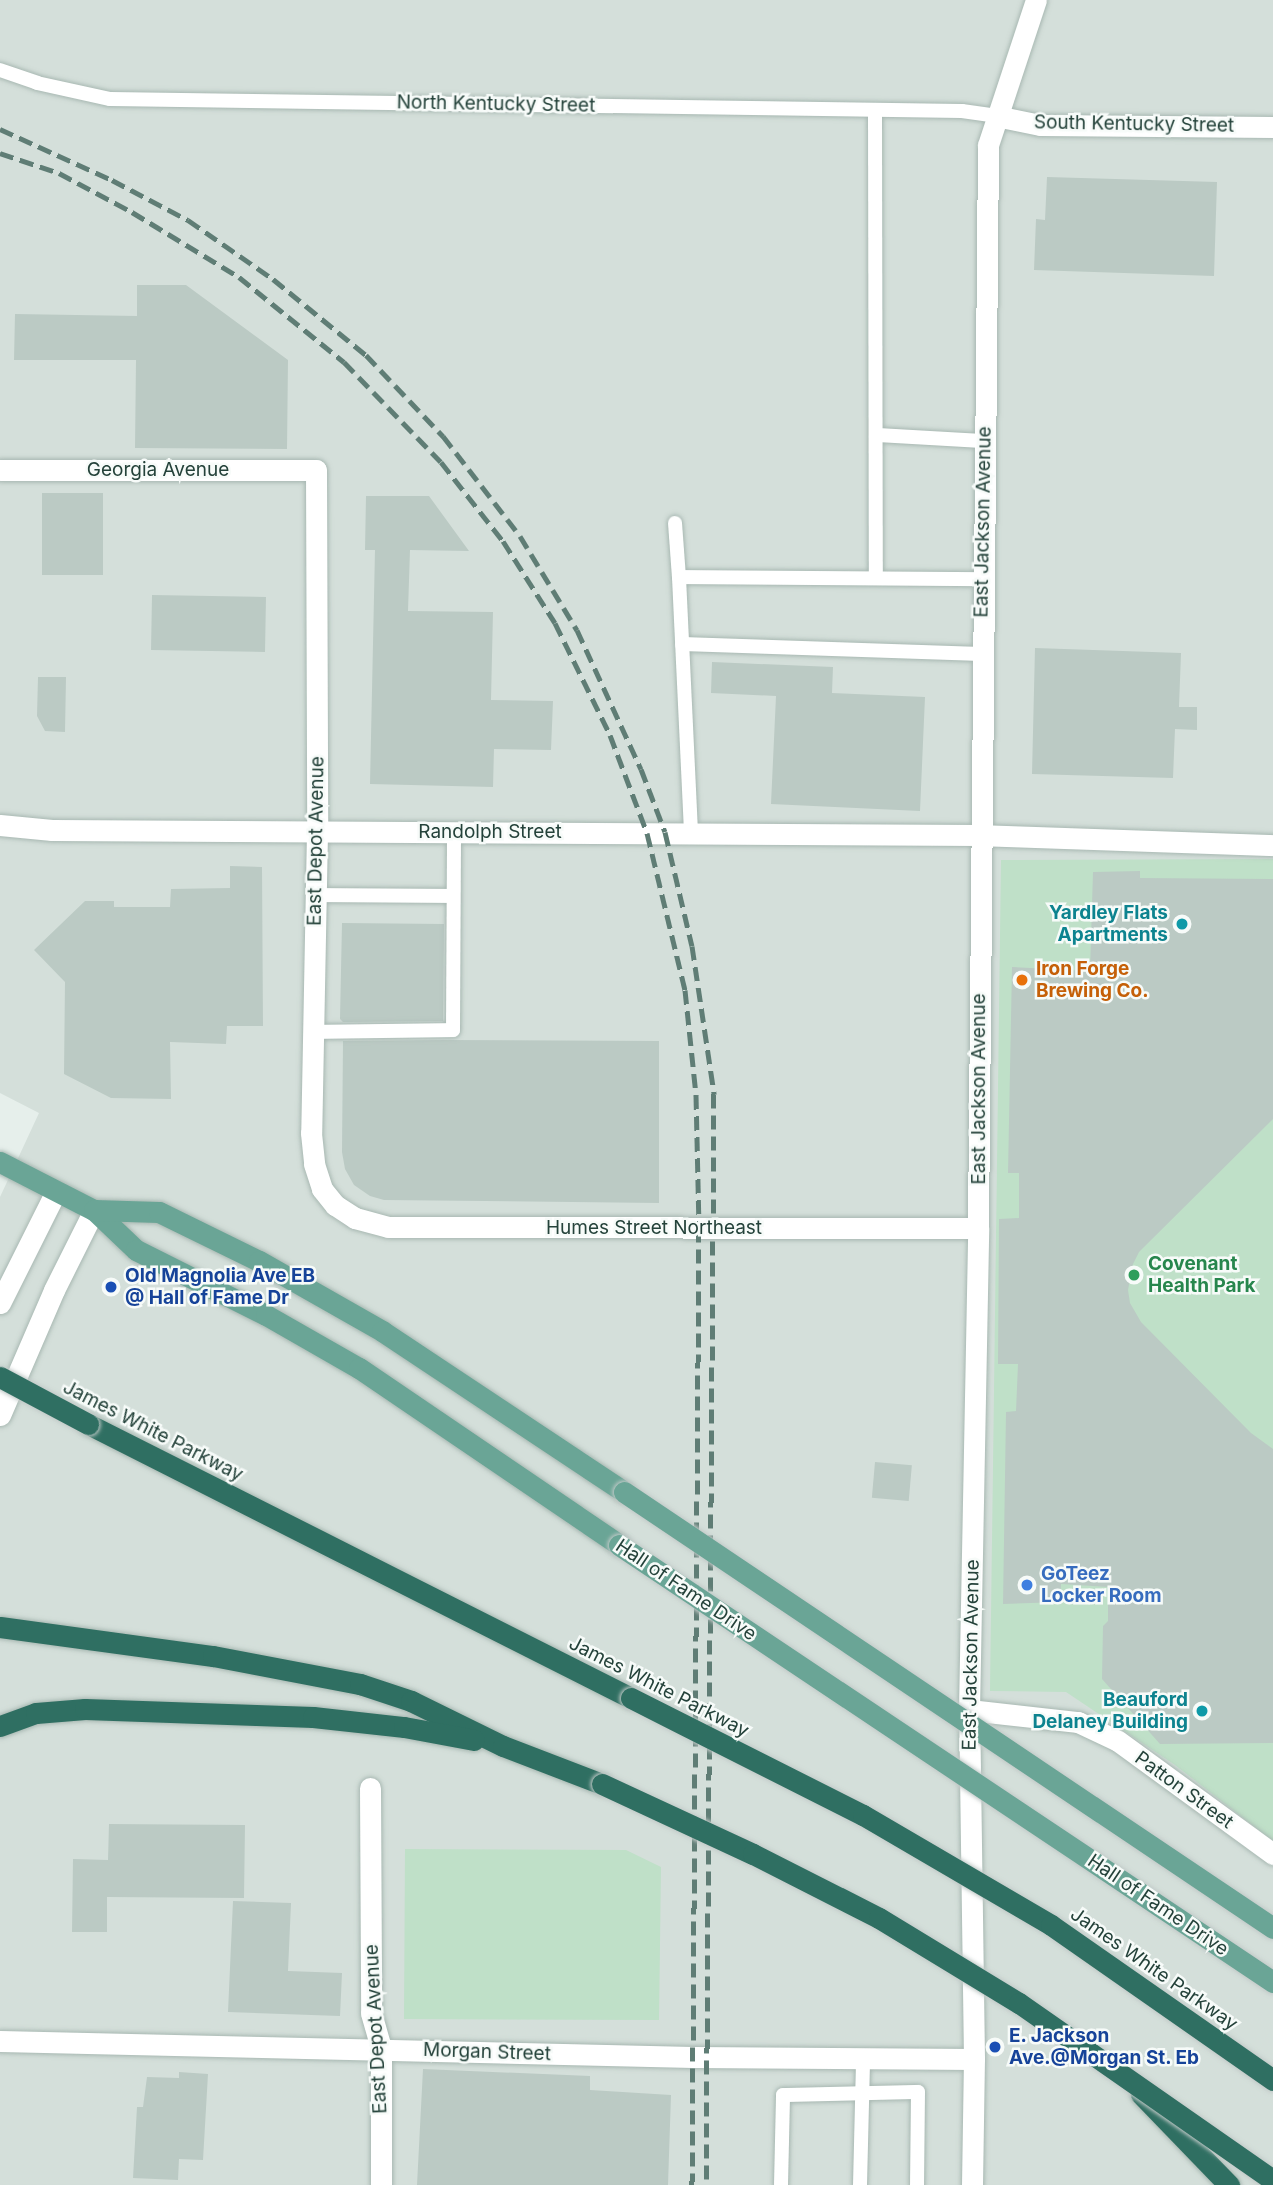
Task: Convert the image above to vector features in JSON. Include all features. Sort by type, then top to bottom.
[{"type":"highway","name":"James White Parkway","points":[[0,1377],[863,1815],[1040,1918],[1273,2080]]},
{"type":"highway","points":[[0,1627],[212,1656],[360,1684],[411,1701],[503,1746],[602,1784],[753,1854],[879,1918],[1019,2003],[1273,2180]]},
{"type":"highway","points":[[0,1726],[36,1713],[85,1710],[313,1717],[404,1727],[503,1746]]},
{"type":"highway","points":[[1127,2080],[1228,2185]]},
{"type":"main road","name":"Hall of Fame Drive","points":[[0,1162],[94,1210],[135,1250],[266,1315],[359,1368],[1273,1982]]},
{"type":"main road","name":"Hall of Fame Drive","points":[[94,1210],[159,1212],[259,1261],[382,1331],[1273,1928]]},
{"type":"street","name":"East Jackson Avenue","points":[[972,2185],[974,2059],[970,1710],[978,1228],[988,145],[1036,0]]},
{"type":"street","name":"South Kentucky Street","points":[[996,116],[1040,125],[1273,127]]},
{"type":"street","name":"Georgia Avenue","points":[[0,470],[316,470]]},
{"type":"street","name":"East Depot Avenue","points":[[316,470],[314,1164],[322,1189],[335,1205]]},
{"type":"street","name":"Randolph Street","points":[[0,825],[52,830],[980,835],[1273,845]]},
{"type":"street","points":[[0,1303],[56,1191]]},
{"type":"street","name":"Humes Street Northeast","points":[[335,1205],[355,1218],[388,1227],[978,1228]]},
{"type":"street","points":[[0,1415],[54,1290],[94,1210]]},
{"type":"street","name":"Patton Street","points":[[970,1710],[1078,1722],[1118,1741],[1273,1854]]},
{"type":"street","name":"East Depot Avenue","points":[[369,1788],[371,2012],[381,2049],[381,2185]]},
{"type":"street","name":"Morgan Street","points":[[0,2041],[693,2057],[974,2059]]},
{"type":"lane","name":"North Kentucky Street","points":[[0,70],[37,83],[110,99],[962,111],[996,116]]},
{"type":"lane","points":[[875,110],[876,578]]},
{"type":"lane","points":[[876,435],[984,441]]},
{"type":"lane","points":[[675,523],[691,832]]},
{"type":"lane","points":[[679,577],[983,579]]},
{"type":"lane","points":[[682,643],[982,654]]},
{"type":"lane","points":[[314,1032],[453,1030],[454,832]]},
{"type":"lane","points":[[316,895],[452,896]]},
{"type":"lane","points":[[860,2185],[863,2058]]},
{"type":"lane","points":[[781,2185],[783,2095],[918,2092],[917,2185]]},
{"type":"shaded area","points":[[0,0],[1273,0],[1273,2185],[0,2185],[0,1197],[39,1113],[0,1093]]},
{"type":"green space","name":"Covenant Health Park","points":[[1273,859],[1273,1841],[1175,1765],[1066,1692],[990,1691],[1001,860]]},
{"type":"green space","points":[[405,1849],[626,1850],[661,1867],[659,2020],[404,2019]]},
{"type":"building","points":[[1047,177],[1217,182],[1214,276],[1034,270],[1036,219],[1045,220]]},
{"type":"building","points":[[137,285],[186,285],[288,360],[287,449],[135,448],[136,360],[14,360],[15,314],[137,316]]},
{"type":"building","points":[[42,493],[103,493],[103,575],[42,575]]},
{"type":"building","points":[[366,496],[429,496],[469,551],[410,550],[408,611],[493,612],[491,700],[553,701],[551,750],[494,749],[493,787],[370,784],[375,550],[365,550]]},
{"type":"building","points":[[152,595],[266,597],[265,652],[151,650]]},
{"type":"building","points":[[1035,648],[1181,653],[1179,707],[1197,707],[1197,730],[1175,729],[1173,778],[1032,774]]},
{"type":"building","points":[[712,662],[833,667],[832,693],[925,697],[920,811],[771,804],[776,696],[711,693]]},
{"type":"building","points":[[38,677],[66,677],[65,732],[45,731],[37,716]]},
{"type":"building","points":[[230,866],[262,867],[263,1026],[227,1026],[226,1044],[170,1042],[171,1099],[111,1098],[64,1074],[65,982],[34,950],[85,901],[114,901],[114,907],[170,907],[171,889],[230,888]]},
{"type":"building","name":"Covenant Health Park","points":[[1140,871],[1140,878],[1273,879],[1273,1119],[1139,1252],[1133,1264],[1128,1290],[1130,1303],[1141,1322],[1251,1433],[1273,1449],[1273,1743],[1160,1744],[1102,1679],[1103,1626],[1108,1621],[1108,1587],[1061,1584],[1060,1602],[1003,1604],[1006,1412],[1016,1411],[1018,1364],[998,1364],[999,1219],[1019,1218],[1019,1173],[1008,1173],[1012,967],[1090,971],[1093,872]]},
{"type":"building","points":[[342,923],[444,924],[443,1021],[343,1022],[340,1019]]},
{"type":"building","points":[[343,1041],[659,1041],[659,1203],[384,1200],[370,1196],[354,1185],[345,1169],[342,1152]]},
{"type":"building","points":[[875,1462],[912,1465],[909,1501],[872,1498]]},
{"type":"building","points":[[109,1824],[245,1825],[244,1898],[107,1897],[107,1932],[72,1932],[73,1859],[108,1860]]},
{"type":"building","points":[[233,1901],[291,1903],[288,1971],[342,1973],[340,2016],[228,2012]]},
{"type":"building","points":[[423,2069],[590,2076],[590,2090],[671,2095],[668,2185],[417,2185]]},
{"type":"building","points":[[179,2072],[208,2074],[203,2160],[179,2159],[178,2180],[133,2178],[137,2107],[143,2107],[147,2077],[179,2078]]},
{"type":"railway","points":[[0,129],[112,180],[188,220],[273,279],[366,355],[443,436],[520,536],[577,630],[641,769],[665,832],[692,946],[714,1094],[706,2185]]},
{"type":"railway","points":[[0,153],[59,173],[132,212],[239,277],[344,362],[441,462],[503,541],[555,623],[610,735],[647,833],[685,990],[696,1095],[699,1228],[692,2185]]},
{"type":"place","name":"Yardley Flats Apartments","points":[[1182,924]]},
{"type":"place","name":"Iron Forge Brewing Co.","points":[[1022,980]]},
{"type":"place","name":"Covenant Health Park","points":[[1134,1275]]},
{"type":"place","name":"Old Magnolia Ave EB @ Hall of Fame Dr","points":[[111,1287]]},
{"type":"place","name":"GoTeez Locker Room","points":[[1027,1585]]},
{"type":"place","name":"Beauford Delaney Building","points":[[1202,1711]]},
{"type":"place","name":"E. Jackson Ave.@Morgan St. Eb","points":[[995,2047]]}]
